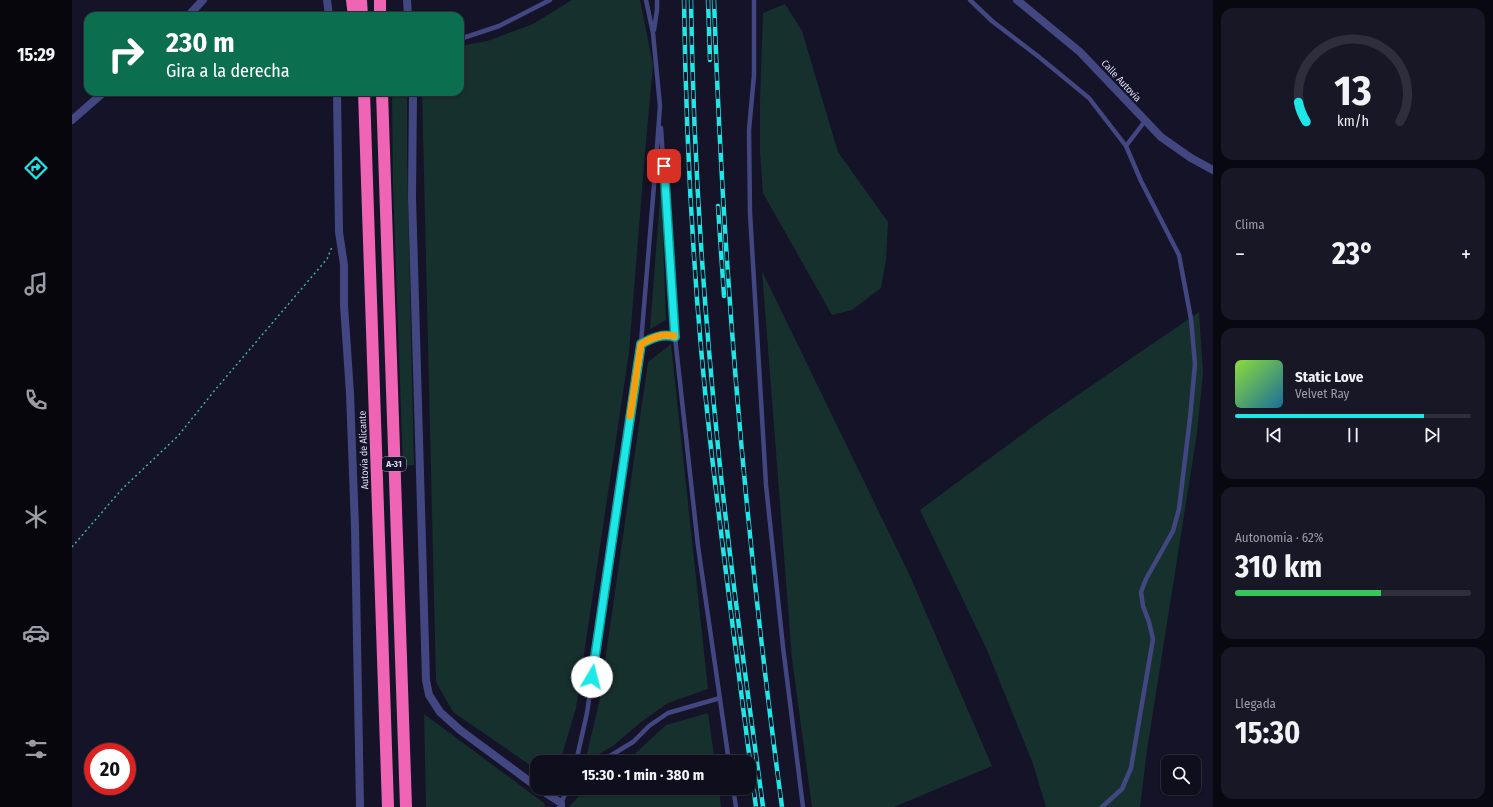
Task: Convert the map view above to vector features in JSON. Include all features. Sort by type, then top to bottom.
[{"type":"highway","points":[[352,0],[354,12]]},
{"type":"highway","points":[[361,0],[362,12]]},
{"type":"highway","points":[[380,0],[380,12]]},
{"type":"highway","name":"Autovía de Alicante","points":[[364,96],[388,807]]},
{"type":"highway","name":"A-31","points":[[382,96],[406,807]]},
{"type":"street","points":[[192,12],[202,0]]},
{"type":"street","points":[[328,0],[329,12]]},
{"type":"street","points":[[407,0],[408,12]]},
{"type":"street","name":"Calle Autovía","points":[[1017,0],[1080,52],[1161,137],[1191,158],[1213,170]]},
{"type":"street","points":[[72,120],[99,96]]},
{"type":"street","points":[[337,96],[339,232],[344,265],[344,305],[351,417],[360,807]]},
{"type":"street","points":[[413,96],[412,198],[426,680],[429,695],[440,712],[460,730],[530,782]]},
{"type":"street","points":[[548,795],[561,805]]},
{"type":"lane","points":[[464,38],[499,26],[550,0]]},
{"type":"lane","points":[[646,0],[653,34],[675,337],[698,546],[728,755]]},
{"type":"lane","points":[[653,34],[657,0]]},
{"type":"lane","points":[[754,0],[754,74],[749,130],[750,213],[766,477],[783,647],[803,807]]},
{"type":"lane","points":[[970,0],[992,22],[1039,57],[1089,98],[1126,146],[1141,181],[1179,255],[1191,319],[1195,364],[1179,509],[1173,532],[1146,579],[1141,592],[1143,606],[1153,639],[1131,768],[1122,789],[1102,807]]},
{"type":"lane","points":[[578,755],[587,713],[641,344],[659,110]]},
{"type":"lane","points":[[1126,146],[1145,121]]},
{"type":"lane","points":[[641,344],[655,337],[669,335],[675,337]]},
{"type":"lane","points":[[612,755],[633,742],[649,726],[668,713],[720,698]]},
{"type":"lane","points":[[561,805],[565,795]]},
{"type":"lane","points":[[734,795],[736,807]]},
{"type":"path","points":[[72,547],[122,489],[183,430],[215,390],[327,259],[339,232]]},
{"type":"green space","points":[[572,0],[640,0],[653,65],[629,352],[576,708],[562,755],[530,755],[530,765],[453,712],[436,682],[422,96],[464,96],[464,45],[487,41],[533,24]]},
{"type":"green space","points":[[785,4],[802,31],[838,152],[888,222],[886,260],[881,288],[852,310],[832,315],[763,193],[760,152],[760,101],[763,13]]},
{"type":"green space","points":[[392,96],[407,96],[414,465],[403,466],[393,186]]},
{"type":"green space","points":[[661,184],[666,320],[650,329]]},
{"type":"green space","points":[[762,271],[910,576],[992,766],[894,807],[812,807],[792,659]]},
{"type":"green space","points":[[1199,312],[1203,373],[1197,433],[1147,750],[1140,807],[1046,807],[1033,764],[987,650],[920,510],[1047,416]]},
{"type":"green space","points":[[671,344],[708,689],[668,703],[641,722],[613,746],[597,755],[587,755],[599,703],[648,362]]},
{"type":"green space","points":[[708,713],[714,755],[634,755],[666,725]]},
{"type":"green space","points":[[424,714],[530,793],[530,795],[533,795],[544,803],[545,807],[426,807]]},
{"type":"green space","points":[[580,795],[720,795],[721,807],[569,807]]},
{"type":"railway","points":[[684,0],[689,165],[699,330],[715,485],[756,807]]},
{"type":"railway","points":[[691,0],[696,168],[703,280],[733,582],[763,807]]},
{"type":"railway","points":[[708,0],[710,60]]},
{"type":"railway","points":[[714,0],[723,202],[738,405],[757,606],[782,807]]},
{"type":"railway","points":[[718,206],[724,296]]},
{"type":"slow traffic","points":[[630,416],[641,344],[655,337],[669,335],[674,336]]},
{"type":"route","points":[[592,677],[641,344],[655,337],[669,335],[675,337],[664,166]]}]
